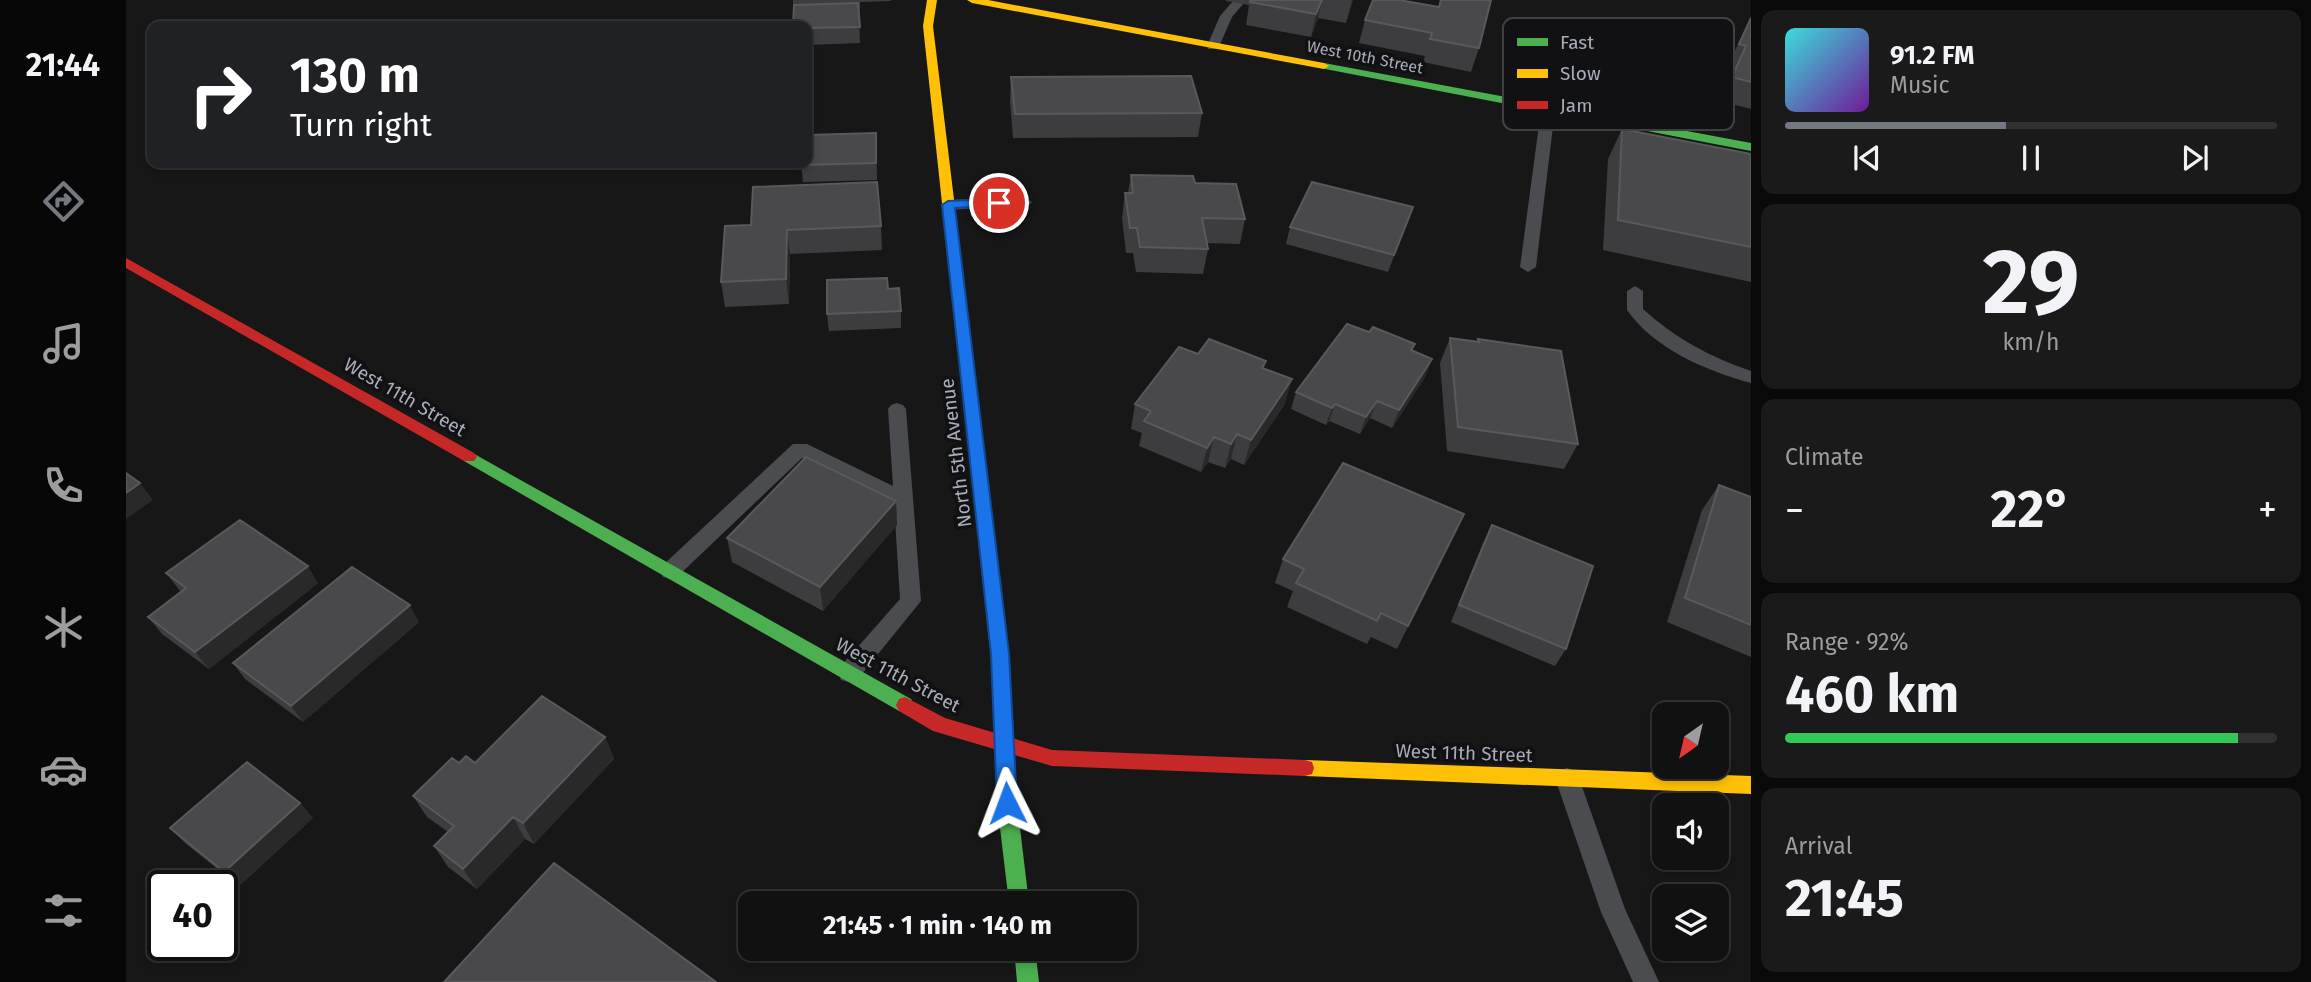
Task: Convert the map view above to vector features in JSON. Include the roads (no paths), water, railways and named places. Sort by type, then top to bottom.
[{"type":"street","name":"North 5th Avenue","points":[[932,0],[928,26],[1000,654],[1007,803],[1018,891]]},
{"type":"street","name":"West 10th Street","points":[[972,0],[1503,101]]},
{"type":"street","name":"West 10th Street","points":[[1658,130],[1751,147]]},
{"type":"street","name":"West 11th Street","points":[[126,262],[940,725],[1052,758],[1751,785]]},
{"type":"street","points":[[1026,961],[1028,982]]},
{"type":"lane","points":[[1213,46],[1226,16],[1238,3]]},
{"type":"lane","points":[[1528,267],[1545,130]]},
{"type":"lane","points":[[948,205],[1024,202]]},
{"type":"lane","points":[[1634,291],[1636,310],[1655,330],[1679,348],[1718,366],[1751,377]]},
{"type":"lane","points":[[849,673],[911,601],[897,409]]},
{"type":"lane","points":[[670,571],[800,449],[903,499]]},
{"type":"lane","points":[[1567,778],[1614,912],[1646,982]]}]
